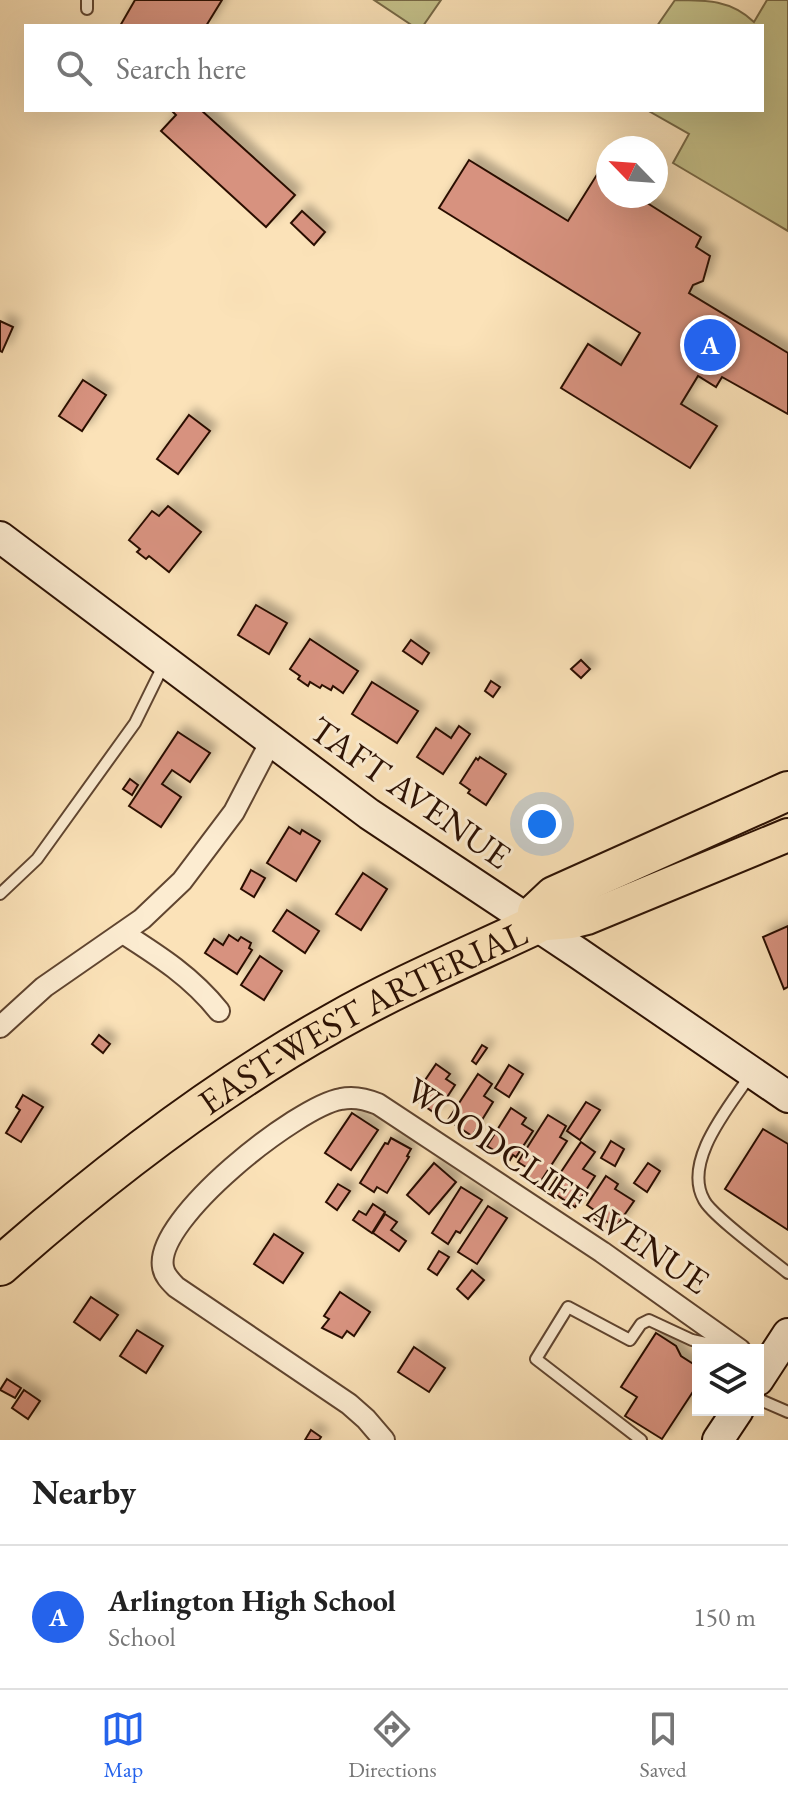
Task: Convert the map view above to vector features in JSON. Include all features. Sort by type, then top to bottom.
[{"type":"highway","name":"EAST-WEST ARTERIAL","points":[[0,1266],[149,1144],[262,1066],[367,1004],[535,925],[537,912],[554,896],[788,791]]},
{"type":"main road","points":[[535,925],[587,918],[788,835]]},
{"type":"street","name":"TAFT AVENUE","points":[[0,537],[369,814],[788,1097]]},
{"type":"street","points":[[0,1027],[44,987],[123,933],[163,901],[197,863],[234,812],[271,741]]},
{"type":"street","points":[[123,933],[177,968],[201,988],[219,1011]]},
{"type":"street","name":"WOODCLIFF AVENUE","points":[[384,1440],[349,1404],[176,1287],[163,1267],[164,1252],[172,1235],[212,1186],[262,1143],[312,1111],[339,1099],[360,1098],[378,1104],[589,1243],[732,1344]]},
{"type":"street","points":[[718,1440],[734,1416]]},
{"type":"lane","points":[[0,894],[37,859],[135,723],[165,662]]},
{"type":"lane","points":[[752,1072],[708,1139],[699,1168],[698,1185],[705,1203],[788,1273]]},
{"type":"lane","points":[[641,1440],[536,1359],[568,1307],[630,1340],[641,1324],[649,1320],[692,1340],[710,1344],[722,1337]]},
{"type":"lane","points":[[764,1402],[788,1412]]},
{"type":"shaded area","points":[[374,0],[441,0],[424,24],[410,24]]},
{"type":"shaded area","points":[[675,0],[727,5],[754,22],[767,0],[788,0],[788,231],[673,163],[689,134],[650,112],[764,112],[764,24],[658,24]]},
{"type":"building","points":[[135,0],[222,0],[207,24],[121,24]]},
{"type":"building","points":[[173,112],[203,112],[295,195],[266,227],[161,131],[176,115]]},
{"type":"building","points":[[469,160],[568,221],[596,176],[596,208],[655,208],[701,237],[696,247],[710,256],[703,281],[693,285],[689,293],[788,353],[788,414],[722,377],[716,387],[698,376],[681,404],[717,426],[690,468],[561,388],[588,344],[621,365],[640,333],[439,208]]},
{"type":"building","points":[[302,211],[325,232],[314,245],[291,223]]},
{"type":"building","points":[[0,321],[13,327],[2,352],[0,351]]},
{"type":"building","points":[[83,380],[106,395],[82,431],[59,416]]},
{"type":"building","points":[[189,415],[210,431],[178,474],[157,459]]},
{"type":"building","points":[[168,506],[201,532],[169,572],[149,556],[146,559],[137,552],[140,549],[129,540],[152,511],[159,516]]},
{"type":"building","points":[[256,605],[287,623],[269,654],[238,635]]},
{"type":"building","points":[[310,639],[358,671],[343,693],[333,686],[331,690],[310,682],[308,686],[290,669]]},
{"type":"building","points":[[411,640],[429,653],[422,664],[403,651]]},
{"type":"building","points":[[581,660],[590,669],[581,678],[571,669]]},
{"type":"building","points":[[491,681],[500,687],[493,697],[485,691]]},
{"type":"building","points":[[372,682],[418,711],[397,743],[352,714]]},
{"type":"building","points":[[459,726],[470,734],[443,774],[417,757],[436,728],[451,738]]},
{"type":"building","points":[[178,732],[210,753],[190,782],[172,770],[162,784],[181,797],[161,827],[129,806]]},
{"type":"building","points":[[480,757],[506,774],[486,805],[468,793],[470,790],[460,783],[476,758],[478,760]]},
{"type":"building","points":[[130,779],[138,785],[132,795],[123,789]]},
{"type":"building","points":[[289,827],[300,834],[302,830],[320,841],[296,881],[267,863]]},
{"type":"building","points":[[251,870],[265,878],[254,897],[241,889]]},
{"type":"building","points":[[363,873],[387,889],[361,930],[336,914]]},
{"type":"building","points":[[287,910],[319,931],[305,953],[273,931]]},
{"type":"building","points":[[788,926],[788,987],[784,989],[763,937]]},
{"type":"building","points":[[229,935],[238,941],[241,937],[251,943],[249,948],[252,950],[237,974],[205,953],[214,939],[223,945]]},
{"type":"building","points":[[260,956],[282,971],[264,1000],[241,985]]},
{"type":"building","points":[[99,1035],[110,1044],[103,1053],[92,1044]]},
{"type":"building","points":[[482,1045],[487,1048],[476,1064],[472,1061]]},
{"type":"building","points":[[436,1064],[450,1074],[446,1079],[455,1085],[436,1114],[413,1098]]},
{"type":"building","points":[[509,1065],[523,1074],[509,1097],[495,1088]]},
{"type":"building","points":[[478,1074],[492,1084],[484,1096],[493,1102],[472,1136],[448,1120]]},
{"type":"building","points":[[23,1095],[43,1107],[21,1142],[6,1133],[20,1110],[16,1107]]},
{"type":"building","points":[[586,1102],[600,1110],[580,1140],[567,1131]]},
{"type":"building","points":[[511,1108],[526,1118],[522,1124],[533,1131],[516,1157],[513,1155],[510,1160],[487,1146]]},
{"type":"building","points":[[352,1113],[378,1130],[351,1170],[325,1153]]},
{"type":"building","points":[[548,1115],[566,1126],[560,1137],[567,1141],[539,1184],[525,1175],[529,1169],[518,1162]]},
{"type":"building","points":[[763,1129],[788,1144],[788,1230],[725,1189]]},
{"type":"building","points":[[391,1138],[411,1149],[409,1157],[387,1193],[377,1187],[374,1192],[360,1183]]},
{"type":"building","points":[[611,1141],[624,1149],[615,1166],[601,1158]]},
{"type":"building","points":[[581,1142],[595,1152],[583,1169],[595,1176],[575,1207],[549,1190]]},
{"type":"building","points":[[434,1163],[456,1182],[429,1214],[407,1195]]},
{"type":"building","points":[[648,1163],[660,1171],[647,1192],[634,1183]]},
{"type":"building","points":[[606,1176],[618,1184],[615,1189],[634,1201],[616,1227],[606,1221],[603,1225],[590,1216],[594,1210],[587,1205]]},
{"type":"building","points":[[338,1184],[350,1191],[337,1210],[326,1202]]},
{"type":"building","points":[[461,1187],[482,1200],[460,1233],[456,1231],[448,1244],[432,1233]]},
{"type":"building","points":[[373,1204],[385,1212],[372,1233],[353,1220],[359,1211],[366,1215]]},
{"type":"building","points":[[488,1206],[507,1218],[477,1264],[458,1252]]},
{"type":"building","points":[[385,1214],[397,1222],[391,1230],[406,1241],[399,1251],[373,1233]]},
{"type":"building","points":[[274,1234],[303,1253],[283,1283],[254,1264]]},
{"type":"building","points":[[439,1251],[449,1257],[437,1275],[428,1269]]},
{"type":"building","points":[[472,1270],[484,1280],[468,1299],[457,1289]]},
{"type":"building","points":[[340,1292],[370,1312],[354,1336],[347,1331],[342,1338],[322,1328],[329,1319],[324,1316]]},
{"type":"building","points":[[91,1297],[118,1315],[100,1340],[74,1322]]},
{"type":"building","points":[[137,1330],[163,1346],[146,1373],[120,1356]]},
{"type":"building","points":[[656,1333],[676,1346],[681,1356],[692,1363],[692,1393],[662,1439],[625,1416],[637,1397],[621,1387]]},
{"type":"building","points":[[414,1347],[445,1368],[429,1392],[398,1372]]},
{"type":"building","points":[[7,1379],[21,1388],[15,1398],[0,1390]]},
{"type":"building","points":[[24,1390],[40,1401],[28,1419],[12,1408]]},
{"type":"building","points":[[311,1430],[321,1437],[319,1440],[305,1440]]},
{"type":"place","name":"Arlington High School","points":[[710,345]]}]
